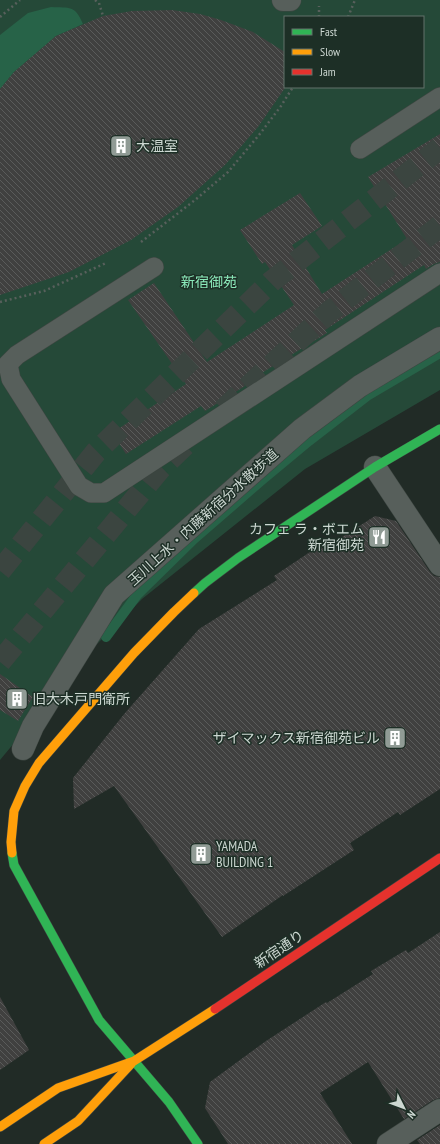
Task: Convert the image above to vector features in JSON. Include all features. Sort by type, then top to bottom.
[{"type":"street","points":[[284,0],[290,0]]},
{"type":"street","name":"玉川上水・内藤新宿分水散歩道","points":[[23,749],[33,726],[114,595],[302,429],[360,386],[440,338]]},
{"type":"street","points":[[198,1144],[169,1102],[99,1020],[6,850],[14,811],[25,786],[39,763],[134,653],[205,583],[238,558],[375,467],[440,429]]},
{"type":"street","points":[[375,467],[440,565]]},
{"type":"street","name":"新宿通り","points":[[0,1127],[58,1088],[134,1061],[440,858]]},
{"type":"street","name":"新宿通り","points":[[44,1144],[78,1121],[134,1061]]},
{"type":"street","points":[[388,1144],[440,1110]]},
{"type":"lane","points":[[360,149],[440,97]]},
{"type":"lane","points":[[154,268],[17,355],[8,364],[11,379],[71,473],[80,486],[91,493],[104,493],[440,273]]},
{"type":"path","points":[[0,17],[20,0]]},
{"type":"path","points":[[96,0],[99,3],[103,16]]},
{"type":"path","points":[[348,16],[355,0]]},
{"type":"path","points":[[140,242],[195,200],[228,172],[268,124],[292,88]]},
{"type":"path","points":[[0,302],[44,291],[108,262]]},
{"type":"green space","name":"新宿御苑","points":[[0,0],[440,0],[440,390],[305,469],[142,599],[93,648],[0,760]]},
{"type":"shaded area","points":[[51,7],[71,9],[77,13],[83,24],[56,36],[14,72],[0,89],[0,35],[28,13]]},
{"type":"building","name":"大温室","points":[[172,10],[200,14],[253,32],[284,51],[285,88],[258,127],[225,165],[178,207],[131,240],[69,272],[0,295],[0,89],[14,72],[56,36],[103,16],[132,11]]},
{"type":"building","points":[[440,134],[440,262],[426,269],[424,265],[325,330],[327,333],[244,384],[245,386],[205,411],[201,406],[126,454],[112,433],[186,384],[128,300],[154,283],[207,362],[294,305],[265,262],[262,264],[240,230],[300,193],[322,226],[292,245],[322,294],[407,239],[368,177]]},
{"type":"building","points":[[375,516],[396,521],[430,572],[434,576],[440,577],[440,789],[400,815],[398,812],[350,843],[354,850],[283,895],[222,937],[114,786],[74,809],[73,778],[125,713],[199,629],[277,580],[274,576],[322,544],[325,548]]},
{"type":"building","name":"旧大木戸門衛所","points":[[0,674],[33,697],[18,721],[0,710]]},
{"type":"building","points":[[440,932],[440,1098],[433,1100],[404,1119],[368,1062],[320,1093],[352,1144],[228,1144],[205,1108],[210,1082],[266,1041],[326,1002],[327,1003],[373,974],[371,971],[406,950],[408,953]]},
{"type":"building","points":[[0,997],[29,1050],[0,1070]]},
{"type":"building","points":[[440,1125],[440,1144],[420,1144],[417,1140]]},
{"type":"waterway","points":[[106,637],[137,595],[194,539],[262,480],[367,396],[440,353]]},
{"type":"tunnel","points":[[0,571],[96,452],[272,281],[440,148]]},
{"type":"tunnel","points":[[223,410],[329,312],[440,226]]},
{"type":"tunnel","points":[[0,662],[160,469],[185,445]]},
{"type":"traffic: fast","points":[[194,593],[238,558],[375,467],[440,429]]},
{"type":"traffic: fast","points":[[12,853],[14,865],[99,1020],[169,1102],[198,1144]]},
{"type":"traffic: slow","points":[[12,853],[11,842],[14,811],[25,786],[39,763],[134,653],[194,593]]},
{"type":"traffic: slow","points":[[0,1127],[58,1088],[134,1061],[215,1009]]},
{"type":"traffic: slow","points":[[44,1144],[78,1121],[131,1064]]},
{"type":"traffic: jam","points":[[215,1009],[440,858]]},
{"type":"place","name":"大温室","points":[[121,146]]},
{"type":"place","name":"カフェ ラ・ボエム 新宿御苑","points":[[379,537]]},
{"type":"place","name":"旧大木戸門衛所","points":[[17,699]]},
{"type":"place","name":"ザイマックス新宿御苑ビル","points":[[395,738]]},
{"type":"place","name":"YAMADA BUILDING 1","points":[[201,854]]}]
